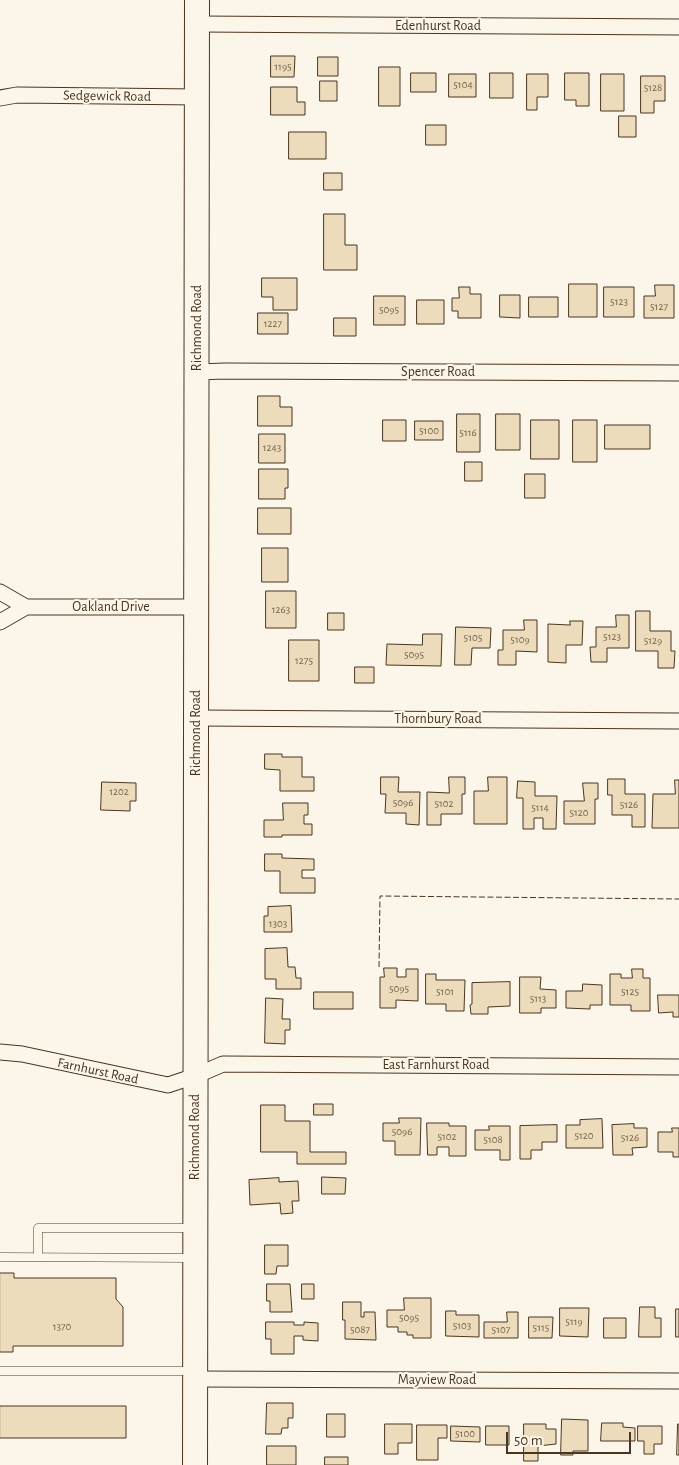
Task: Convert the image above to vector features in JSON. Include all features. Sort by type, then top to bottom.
[{"type":"main road","name":"Richmond Road","points":[[195,1465],[197,0]]},
{"type":"street","name":"Edenhurst Road","points":[[197,24],[679,27]]},
{"type":"street","points":[[0,89],[17,94]]},
{"type":"street","name":"Sedgewick Road","points":[[17,94],[197,97]]},
{"type":"street","points":[[0,98],[17,94]]},
{"type":"street","name":"Spencer Road","points":[[197,372],[679,373]]},
{"type":"street","points":[[0,592],[26,608]]},
{"type":"street","name":"Oakland Drive","points":[[26,608],[196,607]]},
{"type":"street","points":[[0,622],[26,608]]},
{"type":"street","name":"Thornbury Road","points":[[196,718],[679,721]]},
{"type":"street","name":"Farnhurst Road","points":[[0,1052],[22,1054],[168,1085],[195,1076]]},
{"type":"street","name":"East Farnhurst Road","points":[[195,1076],[223,1064],[679,1067]]},
{"type":"street","name":"Mayview Road","points":[[195,1375],[679,1381]]},
{"type":"lane","points":[[38,1257],[38,1228],[196,1228]]},
{"type":"lane","points":[[0,1257],[195,1258]]},
{"type":"lane","points":[[0,1371],[195,1375]]},
{"type":"building","points":[[271,56],[295,56],[294,77],[271,77]]},
{"type":"building","points":[[318,57],[338,57],[338,76],[318,76]]},
{"type":"building","points":[[379,67],[400,67],[400,106],[379,106]]},
{"type":"building","points":[[411,73],[436,73],[436,92],[411,92]]},
{"type":"building","points":[[490,73],[513,73],[513,98],[490,98]]},
{"type":"building","points":[[565,73],[589,73],[589,106],[576,106],[576,100],[565,100]]},
{"type":"building","points":[[449,74],[476,74],[476,97],[449,97]]},
{"type":"building","points":[[527,74],[548,74],[548,97],[537,97],[537,110],[527,110]]},
{"type":"building","points":[[601,74],[624,74],[624,111],[601,111]]},
{"type":"building","points":[[641,76],[665,76],[665,101],[654,101],[654,113],[641,113]]},
{"type":"building","points":[[320,81],[337,81],[337,101],[320,101]]},
{"type":"building","points":[[271,87],[297,87],[297,102],[305,102],[305,115],[271,115]]},
{"type":"building","points":[[619,116],[636,116],[636,137],[619,137]]},
{"type":"building","points":[[426,125],[446,125],[446,145],[426,145]]},
{"type":"building","points":[[289,132],[326,132],[326,159],[289,159]]},
{"type":"building","points":[[324,173],[342,173],[342,190],[324,190]]},
{"type":"building","points":[[324,214],[345,214],[345,245],[357,245],[357,270],[324,270]]},
{"type":"building","points":[[262,278],[297,278],[297,310],[273,310],[273,297],[262,297]]},
{"type":"building","points":[[569,284],[597,284],[597,317],[569,317]]},
{"type":"building","points":[[655,285],[674,285],[674,318],[644,318],[644,296],[655,296]]},
{"type":"building","points":[[459,287],[470,287],[470,294],[481,294],[481,318],[458,318],[458,311],[452,311],[452,298],[459,298]]},
{"type":"building","points":[[604,287],[634,287],[634,317],[604,317]]},
{"type":"building","points":[[500,295],[520,295],[520,318],[500,317]]},
{"type":"building","points":[[374,296],[405,296],[405,325],[374,325]]},
{"type":"building","points":[[529,297],[558,297],[558,317],[529,317]]},
{"type":"building","points":[[417,300],[444,300],[444,324],[417,324]]},
{"type":"building","points":[[258,313],[288,313],[288,334],[258,334]]},
{"type":"building","points":[[334,318],[356,318],[356,336],[334,336]]},
{"type":"building","points":[[258,396],[280,396],[280,407],[292,407],[292,426],[258,426]]},
{"type":"building","points":[[457,414],[480,414],[480,452],[457,452]]},
{"type":"building","points":[[496,414],[520,414],[520,450],[496,450]]},
{"type":"building","points":[[383,420],[406,420],[406,441],[383,441]]},
{"type":"building","points":[[531,420],[559,420],[559,459],[531,459]]},
{"type":"building","points":[[573,420],[597,420],[597,462],[573,462]]},
{"type":"building","points":[[415,421],[443,421],[443,440],[415,440]]},
{"type":"building","points":[[605,425],[650,425],[650,449],[605,449]]},
{"type":"building","points":[[259,434],[285,434],[285,463],[259,463]]},
{"type":"building","points":[[465,462],[482,462],[482,481],[465,481]]},
{"type":"building","points":[[259,469],[288,469],[288,488],[285,488],[285,499],[259,499]]},
{"type":"building","points":[[525,474],[545,474],[545,498],[525,498]]},
{"type":"building","points":[[258,508],[291,508],[291,534],[258,534]]},
{"type":"building","points":[[262,548],[288,548],[288,582],[262,582]]},
{"type":"building","points":[[266,591],[296,591],[296,628],[266,628]]},
{"type":"building","points":[[636,611],[650,611],[650,631],[671,631],[671,651],[675,651],[674,668],[658,668],[658,651],[636,651]]},
{"type":"building","points":[[328,613],[344,613],[344,630],[328,630]]},
{"type":"building","points":[[616,615],[629,615],[629,648],[607,648],[607,662],[591,662],[590,647],[596,647],[596,627],[616,627]]},
{"type":"building","points":[[524,620],[537,620],[537,652],[516,651],[516,665],[498,665],[498,650],[503,650],[503,630],[524,630]]},
{"type":"building","points":[[570,621],[583,621],[582,645],[566,645],[566,663],[548,662],[548,624],[570,625]]},
{"type":"building","points":[[456,627],[491,628],[490,648],[472,648],[471,665],[455,665]]},
{"type":"building","points":[[423,634],[442,634],[441,666],[386,665],[387,644],[422,645]]},
{"type":"building","points":[[289,640],[319,640],[319,681],[289,681]]},
{"type":"building","points":[[355,667],[374,667],[374,683],[355,683]]},
{"type":"building","points":[[265,754],[282,754],[282,757],[302,757],[302,777],[314,777],[314,791],[280,791],[280,770],[265,769]]},
{"type":"building","points":[[381,777],[399,777],[398,792],[420,792],[419,825],[406,824],[406,813],[385,813],[386,794],[381,794]]},
{"type":"building","points":[[449,777],[465,777],[465,794],[462,794],[462,814],[441,814],[441,825],[427,825],[427,792],[449,793]]},
{"type":"building","points":[[488,777],[507,777],[507,824],[474,824],[474,791],[488,791]]},
{"type":"building","points":[[608,779],[625,779],[625,794],[645,794],[645,827],[632,827],[632,815],[612,815],[612,795],[608,795]]},
{"type":"building","points":[[675,780],[679,780],[679,828],[652,828],[653,794],[675,794]]},
{"type":"building","points":[[518,781],[535,782],[535,796],[557,796],[556,829],[543,829],[543,818],[534,818],[534,829],[523,829],[523,798],[517,798]]},
{"type":"building","points":[[102,782],[136,783],[136,801],[130,801],[130,811],[101,810]]},
{"type":"building","points":[[583,783],[598,783],[598,799],[595,799],[595,824],[564,824],[564,801],[584,801]]},
{"type":"building","points":[[283,803],[308,803],[308,815],[304,815],[304,824],[312,824],[312,835],[264,837],[264,820],[283,820]]},
{"type":"building","points":[[265,854],[282,854],[282,858],[314,859],[314,870],[302,870],[302,878],[315,878],[315,893],[280,893],[280,871],[265,871]]},
{"type":"building","points":[[291,906],[292,932],[264,932],[264,916],[268,916],[268,907]]},
{"type":"building","points":[[287,948],[288,967],[295,967],[296,978],[301,978],[301,989],[276,989],[276,979],[265,979],[265,949]]},
{"type":"building","points":[[384,968],[397,968],[397,977],[406,977],[406,969],[418,969],[418,1001],[396,1000],[396,1008],[380,1008],[380,977],[384,977]]},
{"type":"building","points":[[632,969],[643,969],[643,978],[650,978],[650,1011],[631,1011],[631,1005],[610,1005],[610,974],[621,974],[621,978],[632,978]]},
{"type":"building","points":[[426,974],[436,974],[436,980],[465,980],[464,1011],[446,1011],[446,1004],[426,1004]]},
{"type":"building","points":[[520,977],[541,977],[540,989],[556,990],[556,1008],[541,1008],[541,1013],[520,1013]]},
{"type":"building","points":[[510,982],[510,1006],[488,1007],[488,1014],[471,1014],[472,983]]},
{"type":"building","points":[[583,984],[602,985],[602,1005],[590,1005],[590,1009],[566,1008],[566,991],[582,991]]},
{"type":"building","points":[[314,992],[353,992],[353,1009],[314,1009]]},
{"type":"building","points":[[658,995],[679,995],[679,1017],[673,1017],[673,1012],[659,1013]]},
{"type":"building","points":[[266,998],[283,999],[282,1019],[290,1019],[290,1030],[285,1030],[285,1044],[265,1043]]},
{"type":"building","points":[[314,1104],[333,1104],[333,1115],[314,1115]]},
{"type":"building","points":[[261,1105],[285,1105],[285,1121],[310,1121],[310,1152],[346,1152],[346,1164],[297,1164],[297,1152],[261,1152]]},
{"type":"building","points":[[399,1118],[421,1118],[420,1155],[395,1155],[395,1141],[383,1141],[383,1123],[399,1123]]},
{"type":"building","points":[[602,1119],[603,1148],[566,1148],[566,1125],[580,1125],[580,1120]]},
{"type":"building","points":[[427,1123],[449,1123],[449,1126],[466,1126],[466,1156],[449,1156],[449,1147],[437,1147],[437,1155],[428,1155]]},
{"type":"building","points":[[634,1124],[634,1128],[647,1128],[647,1147],[632,1148],[633,1155],[613,1155],[612,1125]]},
{"type":"building","points":[[557,1125],[557,1142],[542,1142],[542,1150],[531,1150],[531,1159],[520,1159],[520,1126]]},
{"type":"building","points":[[489,1126],[510,1126],[510,1160],[500,1160],[500,1150],[475,1150],[475,1130],[489,1130]]},
{"type":"building","points":[[672,1128],[679,1128],[679,1157],[673,1157],[673,1152],[658,1152],[658,1132],[672,1132]]},
{"type":"building","points":[[322,1177],[346,1178],[345,1194],[322,1194]]},
{"type":"building","points":[[279,1178],[279,1182],[298,1181],[299,1201],[292,1201],[293,1213],[281,1214],[280,1203],[250,1205],[249,1180]]},
{"type":"building","points":[[265,1245],[288,1245],[288,1266],[277,1266],[276,1274],[265,1274]]},
{"type":"building","points":[[0,1273],[14,1273],[14,1278],[116,1278],[116,1299],[123,1307],[123,1346],[13,1346],[13,1352],[0,1352]]},
{"type":"building","points":[[267,1284],[290,1284],[292,1312],[270,1312],[270,1301],[267,1301]]},
{"type":"building","points":[[302,1284],[314,1284],[314,1299],[302,1299]]},
{"type":"building","points":[[404,1298],[431,1298],[431,1338],[413,1338],[413,1335],[407,1335],[407,1332],[398,1332],[398,1327],[387,1327],[387,1310],[404,1310]]},
{"type":"building","points":[[343,1302],[361,1302],[361,1317],[364,1317],[364,1312],[375,1312],[376,1340],[345,1339]]},
{"type":"building","points":[[640,1307],[655,1307],[655,1318],[661,1318],[661,1337],[639,1337]]},
{"type":"building","points":[[560,1308],[589,1308],[588,1337],[560,1336]]},
{"type":"building","points":[[676,1309],[679,1309],[679,1337],[676,1337]]},
{"type":"building","points":[[446,1311],[456,1311],[456,1315],[479,1315],[479,1337],[446,1336]]},
{"type":"building","points":[[507,1312],[518,1312],[518,1338],[484,1338],[484,1322],[507,1322]]},
{"type":"building","points":[[529,1317],[553,1317],[552,1338],[529,1338]]},
{"type":"building","points":[[604,1318],[626,1318],[626,1338],[604,1338]]},
{"type":"building","points":[[266,1322],[294,1322],[294,1325],[304,1325],[304,1322],[318,1323],[318,1341],[303,1340],[303,1336],[294,1336],[294,1354],[271,1354],[271,1339],[266,1339]]},
{"type":"building","points":[[267,1403],[293,1403],[293,1418],[288,1418],[288,1428],[282,1428],[281,1434],[266,1434]]},
{"type":"building","points":[[0,1406],[126,1406],[126,1438],[0,1438]]},
{"type":"building","points":[[327,1414],[345,1414],[345,1437],[327,1437]]},
{"type":"building","points":[[562,1419],[588,1420],[588,1451],[573,1451],[573,1455],[561,1455]]},
{"type":"building","points":[[602,1423],[623,1423],[623,1427],[635,1428],[635,1441],[601,1441]]},
{"type":"building","points":[[385,1424],[412,1424],[412,1443],[398,1443],[398,1454],[385,1454]]},
{"type":"building","points":[[524,1424],[546,1424],[546,1429],[556,1429],[556,1444],[538,1446],[538,1461],[524,1461]]},
{"type":"building","points":[[678,1424],[679,1455],[677,1455]]},
{"type":"building","points":[[417,1425],[447,1425],[447,1438],[438,1438],[438,1460],[417,1460]]},
{"type":"building","points":[[451,1426],[480,1427],[480,1442],[451,1441]]},
{"type":"building","points":[[486,1426],[509,1426],[509,1445],[486,1445]]},
{"type":"building","points":[[638,1426],[662,1426],[662,1444],[654,1444],[654,1454],[644,1454],[644,1441],[638,1441]]},
{"type":"building","points":[[267,1446],[296,1446],[296,1465],[267,1465]]},
{"type":"building","points":[[325,1457],[348,1457],[348,1465],[325,1465]]},
{"type":"fence","points":[[379,967],[380,896],[679,899]]}]
